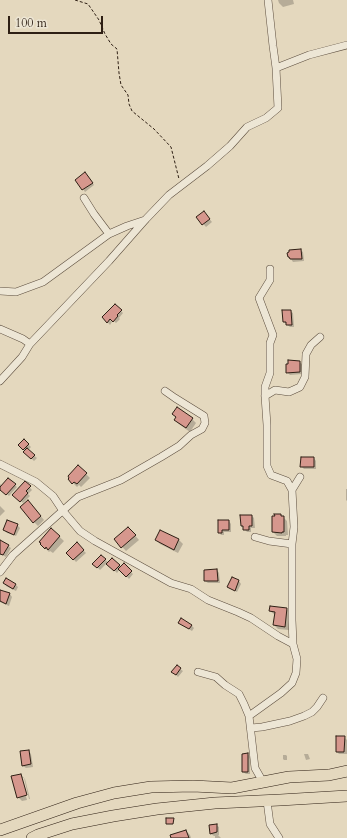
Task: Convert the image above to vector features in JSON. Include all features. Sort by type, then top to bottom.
[{"type":"main road","points":[[0,830],[77,803],[114,793],[151,787],[193,786],[232,788],[288,777],[329,775],[347,770]]},
{"type":"main road","points":[[32,838],[72,824],[157,809],[215,803],[347,796]]},
{"type":"street","points":[[0,381],[22,357],[30,344],[109,262],[170,195],[230,146],[247,127],[266,118],[278,108],[276,68],[268,0]]},
{"type":"street","points":[[276,68],[309,55],[347,45]]},
{"type":"street","points":[[84,198],[109,234]]},
{"type":"street","points":[[0,291],[16,292],[43,282],[109,234],[146,220]]},
{"type":"street","points":[[249,716],[281,693],[292,683],[296,673],[297,659],[293,644],[292,620],[292,544],[294,527],[292,490],[287,481],[271,475],[267,466],[265,387],[270,373],[270,343],[273,335],[259,298],[270,280],[270,269]]},
{"type":"street","points":[[0,329],[23,339],[30,344]]},
{"type":"street","points":[[265,396],[275,390],[290,392],[300,387],[305,377],[306,354],[311,345],[320,337]]},
{"type":"street","points":[[0,572],[14,555],[78,497],[121,480],[173,450],[191,435],[202,429],[205,423],[204,416],[165,391]]},
{"type":"street","points":[[0,464],[36,482],[53,496],[63,511],[80,531],[95,541],[171,582],[191,589],[208,600],[251,618],[293,644]]},
{"type":"street","points":[[292,490],[300,477]]},
{"type":"street","points":[[254,537],[269,541],[292,544]]},
{"type":"street","points":[[198,672],[216,677],[239,694],[249,716],[255,768],[263,782]]},
{"type":"street","points":[[250,728],[290,721],[304,716],[317,707],[323,698]]},
{"type":"street","points":[[267,801],[270,824],[279,838]]},
{"type":"path","points":[[75,0],[88,4],[99,20],[111,44],[117,49],[121,85],[128,95],[132,111],[154,129],[171,147],[176,164],[177,175],[182,186]]},
{"type":"building","points":[[85,172],[93,183],[82,190],[75,180]]},
{"type":"building","points":[[204,211],[210,219],[202,225],[196,217]]},
{"type":"building","points":[[301,249],[302,259],[290,259],[288,257],[287,253],[289,250]]},
{"type":"building","points":[[115,304],[122,310],[113,322],[110,319],[107,323],[102,317]]},
{"type":"building","points":[[282,310],[291,310],[292,325],[286,325],[286,322],[283,322]]},
{"type":"building","points":[[288,360],[300,361],[300,372],[286,373],[286,364],[288,364]]},
{"type":"building","points":[[177,407],[193,418],[186,428],[174,420],[176,417],[172,414]]},
{"type":"building","points":[[24,439],[29,444],[23,450],[18,445]]},
{"type":"building","points":[[27,448],[35,455],[31,459],[23,452]]},
{"type":"building","points":[[301,457],[314,457],[314,467],[300,467]]},
{"type":"building","points":[[78,465],[87,473],[77,484],[74,482],[72,484],[68,479],[68,476]]},
{"type":"building","points":[[8,478],[16,484],[6,495],[0,490],[0,487]]},
{"type":"building","points":[[25,481],[31,486],[26,491],[28,493],[20,502],[12,495]]},
{"type":"building","points":[[28,500],[41,516],[33,523],[20,507]]},
{"type":"building","points":[[274,514],[281,514],[281,516],[284,516],[284,532],[282,533],[272,532],[272,516],[275,516]]},
{"type":"building","points":[[240,515],[252,515],[252,526],[249,526],[249,530],[243,530]]},
{"type":"building","points":[[7,520],[18,524],[14,535],[3,530]]},
{"type":"building","points":[[218,520],[229,520],[229,530],[222,530],[222,533],[218,533]]},
{"type":"building","points":[[128,527],[136,535],[121,548],[114,539]]},
{"type":"building","points":[[51,528],[60,536],[48,550],[46,547],[45,549],[39,542]]},
{"type":"building","points":[[160,530],[179,539],[174,550],[155,540]]},
{"type":"building","points":[[0,540],[9,545],[3,555],[0,554]]},
{"type":"building","points":[[77,542],[84,550],[73,560],[66,553]]},
{"type":"building","points":[[101,555],[106,559],[97,568],[92,564]]},
{"type":"building","points":[[112,558],[120,565],[114,571],[106,564]]},
{"type":"building","points":[[124,563],[132,571],[126,577],[118,569]]},
{"type":"building","points":[[217,569],[218,581],[204,581],[204,570]]},
{"type":"building","points":[[232,577],[239,580],[235,591],[227,587]]},
{"type":"building","points":[[6,578],[16,584],[13,589],[3,583]]},
{"type":"building","points":[[0,590],[10,593],[6,604],[0,601]]},
{"type":"building","points":[[270,606],[287,608],[285,627],[273,625],[275,612],[269,611]]},
{"type":"building","points":[[181,618],[192,625],[189,629],[178,623]]},
{"type":"building","points":[[177,665],[181,668],[176,675],[171,672]]},
{"type":"building","points":[[336,736],[345,736],[344,752],[336,752]]},
{"type":"building","points":[[29,750],[31,764],[22,766],[20,751]]},
{"type":"building","points":[[248,753],[248,772],[242,772],[242,754]]},
{"type":"building","points":[[21,774],[27,795],[17,798],[11,776]]},
{"type":"building","points":[[166,818],[174,818],[173,824],[166,824]]},
{"type":"building","points":[[217,824],[217,832],[210,834],[209,825]]},
{"type":"building","points":[[186,830],[189,838],[171,838],[170,835]]}]
